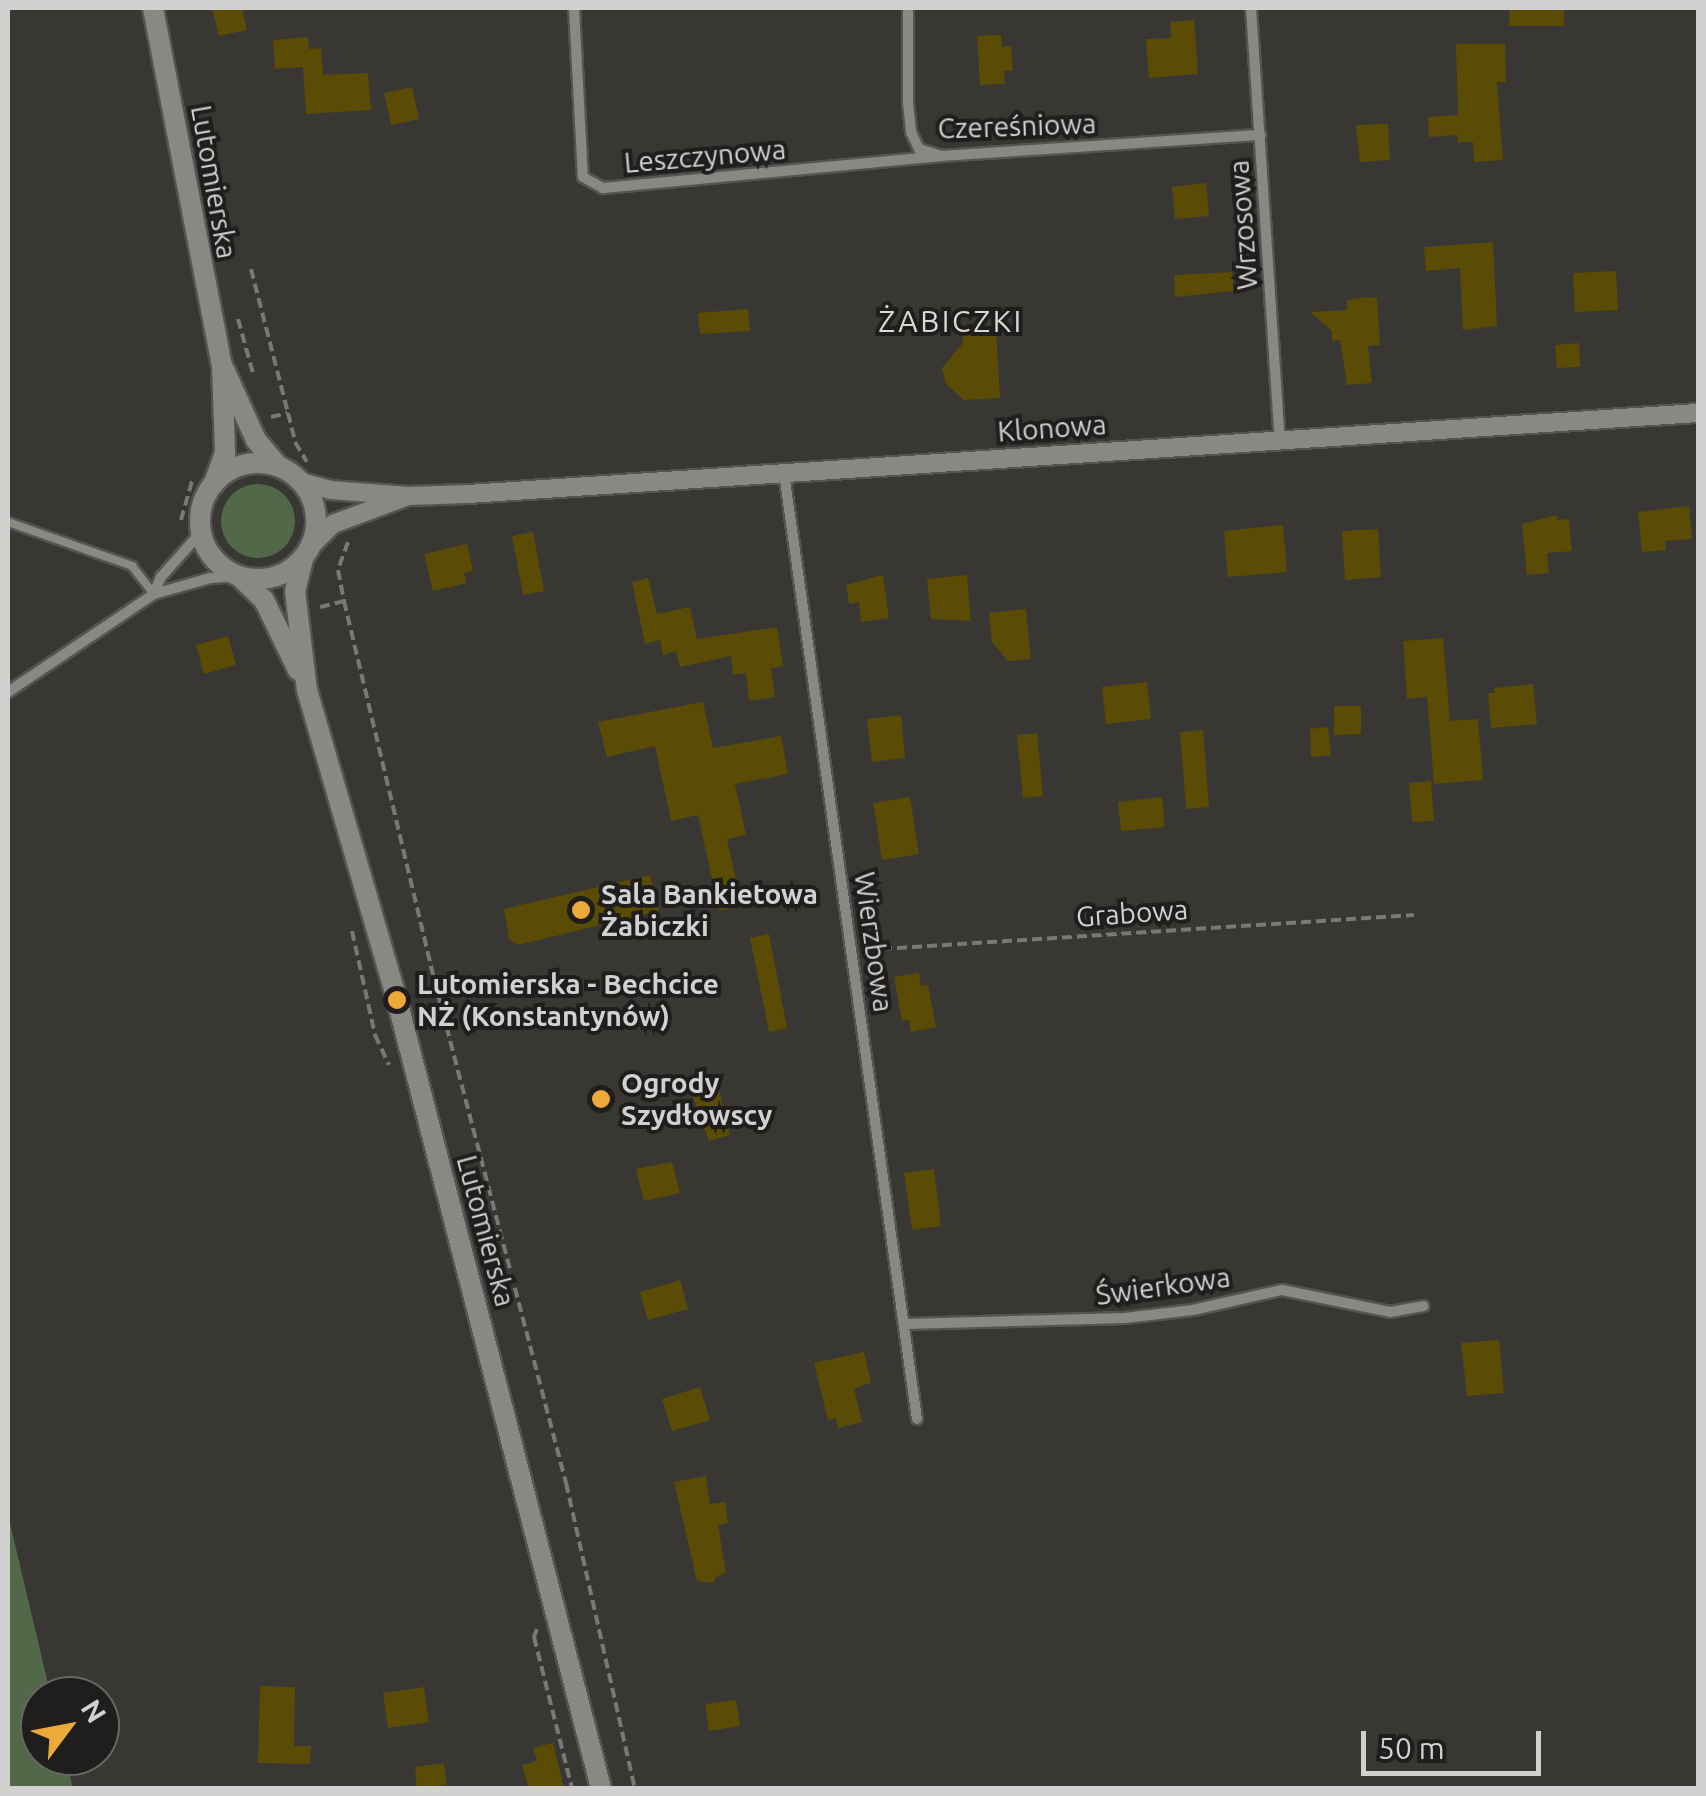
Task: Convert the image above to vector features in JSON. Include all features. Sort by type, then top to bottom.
[{"type":"main road","name":"Lutomierska","points":[[153,8],[222,365],[225,454],[204,481]]},
{"type":"main road","name":"Lutomierska","points":[[222,365],[256,440],[278,466]]},
{"type":"main road","points":[[250,464],[278,466],[308,475],[314,506],[307,553],[280,575],[239,576],[208,550],[200,523],[204,481],[250,464]]},
{"type":"main road","name":"Lutomierska","points":[[307,553],[295,591],[308,690],[397,1000],[601,1788]]},
{"type":"main road","name":"Lutomierska","points":[[239,576],[264,600],[308,690]]},
{"type":"street","name":"Leszczynowa","points":[[574,8],[584,176],[603,188],[942,156]]},
{"type":"street","name":"Czereśniowa","points":[[908,8],[910,132],[919,149],[942,156],[1260,135]]},
{"type":"street","name":"Wrzosowa","points":[[1251,8],[1280,440]]},
{"type":"street","name":"Klonowa","points":[[308,475],[330,490],[409,496],[1698,412]]},
{"type":"street","name":"Wierzbowa","points":[[784,472],[917,1419]]},
{"type":"street","name":"Klonowa","points":[[307,553],[333,524],[409,496]]},
{"type":"street","points":[[154,594],[161,577],[195,539],[200,523]]},
{"type":"street","points":[[8,692],[154,594],[173,592],[210,578],[239,576]]},
{"type":"street","name":"Świerkowa","points":[[906,1324],[1126,1318],[1193,1310],[1282,1290],[1390,1312],[1423,1306]]},
{"type":"lane","points":[[8,522],[132,566],[154,594]]},
{"type":"path","points":[[251,269],[298,451],[308,475]]},
{"type":"path","points":[[236,311],[259,394]]},
{"type":"path","points":[[264,411],[266,418],[288,413]]},
{"type":"path","points":[[179,532],[183,503],[204,481]]},
{"type":"path","points":[[351,533],[338,570],[344,600],[435,983],[566,1483],[635,1788]]},
{"type":"path","points":[[315,608],[344,600]]},
{"type":"path","name":"Grabowa","points":[[852,951],[1414,914]]},
{"type":"path","points":[[352,928],[375,1035],[392,1072]]},
{"type":"path","points":[[540,1622],[534,1637],[572,1788]]},
{"type":"green space","points":[[258,484],[284,495],[295,521],[284,547],[258,558],[232,547],[221,521],[232,495]]},
{"type":"green space","points":[[8,1515],[46,1676],[20,1676],[20,1776],[70,1776],[73,1788],[8,1788]]},
{"type":"building","points":[[212,8],[242,8],[247,30],[219,36]]},
{"type":"building","points":[[1510,8],[1564,8],[1564,26],[1509,26]]},
{"type":"building","points":[[1194,20],[1198,74],[1149,78],[1146,39],[1171,38],[1170,22]]},
{"type":"building","points":[[1001,35],[1002,47],[1011,46],[1013,71],[1004,71],[1005,84],[980,85],[977,36]]},
{"type":"building","points":[[308,37],[309,49],[321,48],[323,75],[368,73],[371,110],[306,114],[303,67],[275,69],[273,40]]},
{"type":"building","points":[[1456,44],[1505,44],[1506,82],[1497,82],[1503,160],[1474,162],[1473,142],[1458,142],[1457,135],[1429,137],[1428,117],[1458,115]]},
{"type":"building","points":[[412,87],[419,119],[391,125],[384,93]]},
{"type":"building","points":[[1388,124],[1390,160],[1360,162],[1356,125]]},
{"type":"building","points":[[1206,183],[1209,216],[1175,219],[1172,187]]},
{"type":"building","points":[[1493,242],[1497,326],[1463,330],[1460,268],[1426,271],[1424,247]]},
{"type":"building","points":[[1616,271],[1618,310],[1575,312],[1573,273]]},
{"type":"building","points":[[1232,272],[1234,291],[1175,297],[1174,275]]},
{"type":"building","points":[[1377,298],[1380,345],[1368,346],[1372,383],[1347,385],[1340,340],[1332,341],[1332,331],[1310,312],[1347,310],[1347,300]]},
{"type":"building","points":[[748,309],[750,331],[700,334],[698,313]]},
{"type":"building","points":[[996,329],[1000,398],[964,400],[946,384],[942,368],[963,343],[962,333]]},
{"type":"building","points":[[1579,343],[1580,367],[1557,368],[1555,345]]},
{"type":"building","points":[[1689,506],[1692,539],[1665,541],[1666,550],[1642,552],[1638,512]]},
{"type":"building","points":[[1557,515],[1557,520],[1569,519],[1572,551],[1547,553],[1549,573],[1527,575],[1522,524]]},
{"type":"building","points":[[1283,525],[1287,572],[1228,577],[1224,531]]},
{"type":"building","points":[[1378,529],[1381,577],[1345,580],[1342,531]]},
{"type":"building","points":[[533,532],[544,591],[523,595],[512,536]]},
{"type":"building","points":[[467,544],[473,571],[464,573],[467,583],[433,591],[424,554]]},
{"type":"building","points":[[883,575],[889,618],[861,622],[859,602],[849,604],[846,585]]},
{"type":"building","points":[[967,575],[971,621],[931,619],[927,579]]},
{"type":"building","points":[[648,578],[657,614],[690,607],[697,639],[777,627],[783,666],[771,668],[775,697],[749,701],[746,673],[733,675],[731,656],[680,667],[676,651],[663,655],[660,640],[645,644],[632,582]]},
{"type":"building","points":[[1026,609],[1031,659],[1008,661],[992,642],[989,613]]},
{"type":"building","points":[[228,636],[236,665],[204,674],[196,645]]},
{"type":"building","points":[[1443,638],[1450,721],[1478,719],[1483,780],[1434,784],[1427,697],[1407,699],[1403,641]]},
{"type":"building","points":[[1147,682],[1151,719],[1106,724],[1102,687]]},
{"type":"building","points":[[1533,684],[1537,724],[1491,728],[1488,693],[1494,693],[1494,688]]},
{"type":"building","points":[[703,702],[713,748],[781,736],[788,774],[735,784],[746,835],[727,839],[742,906],[719,911],[698,815],[671,821],[655,746],[607,757],[598,722]]},
{"type":"building","points":[[1334,706],[1361,706],[1361,734],[1334,735]]},
{"type":"building","points":[[901,715],[905,758],[872,762],[867,719]]},
{"type":"building","points":[[1328,727],[1331,755],[1311,757],[1310,729]]},
{"type":"building","points":[[1203,730],[1209,807],[1186,809],[1180,732]]},
{"type":"building","points":[[1037,733],[1043,796],[1023,798],[1017,735]]},
{"type":"building","points":[[1431,781],[1434,821],[1412,822],[1409,783]]},
{"type":"building","points":[[910,797],[919,854],[882,860],[873,803]]},
{"type":"building","points":[[1162,797],[1165,827],[1121,831],[1118,802]]},
{"type":"building","name":"Sala Bankietowa Żabiczki","points":[[650,875],[659,911],[518,945],[509,939],[504,909]]},
{"type":"building","points":[[769,934],[787,1028],[769,1032],[750,938]]},
{"type":"building","points":[[919,973],[921,986],[928,985],[936,1027],[911,1032],[909,1020],[902,1021],[894,977]]},
{"type":"building","points":[[716,1078],[730,1135],[709,1141],[689,1086]]},
{"type":"building","points":[[672,1162],[680,1193],[644,1201],[636,1169]]},
{"type":"building","points":[[934,1169],[941,1226],[912,1230],[904,1173]]},
{"type":"building","points":[[680,1280],[688,1309],[648,1320],[640,1292]]},
{"type":"building","points":[[1499,1340],[1504,1393],[1467,1396],[1461,1343]]},
{"type":"building","points":[[864,1352],[871,1383],[854,1388],[862,1422],[838,1428],[836,1418],[828,1420],[814,1363]]},
{"type":"building","points":[[700,1387],[710,1420],[672,1431],[662,1399]]},
{"type":"building","points":[[706,1476],[710,1504],[725,1502],[728,1523],[718,1525],[726,1573],[717,1576],[713,1583],[697,1581],[674,1482]]},
{"type":"building","points":[[260,1686],[295,1687],[294,1746],[311,1746],[310,1764],[258,1763]]},
{"type":"building","points":[[424,1687],[429,1722],[388,1728],[383,1693]]},
{"type":"building","points":[[736,1700],[740,1726],[709,1731],[705,1704]]},
{"type":"building","points":[[553,1743],[564,1788],[529,1788],[522,1765],[537,1761],[533,1748]]},
{"type":"building","points":[[444,1763],[447,1785],[417,1788],[415,1767]]},
{"type":"place","name":"Sala Bankietowa Żabiczki","points":[[581,910]]},
{"type":"place","name":"Lutomierska - Bechcice NŻ (Konstantynów)","points":[[397,1000]]},
{"type":"place","name":"Ogrody Szydłowscy","points":[[601,1099]]},
{"type":"district","name":"ŻABICZKI","points":[[951,321]]}]
